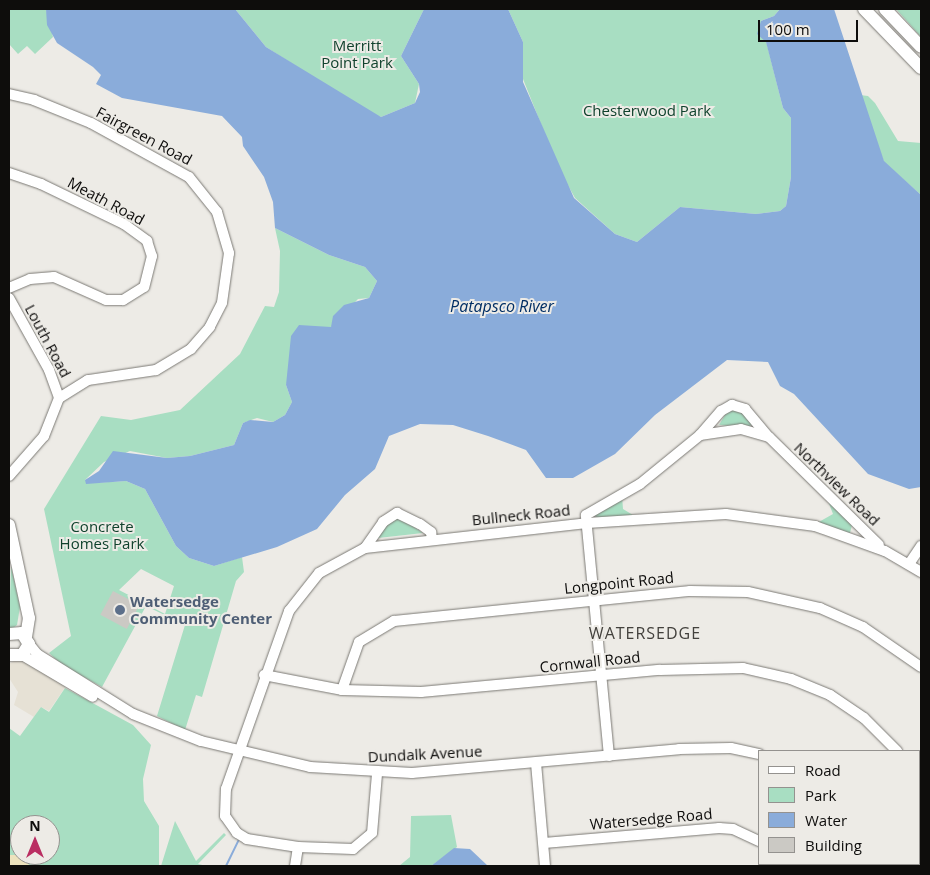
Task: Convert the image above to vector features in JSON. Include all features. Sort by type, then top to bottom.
[{"type":"main road","points":[[864,9],[921,68]]},
{"type":"main road","points":[[885,9],[921,47]]},
{"type":"main road","points":[[9,526],[25,611],[20,640]]},
{"type":"main road","name":"Dundalk Avenue","points":[[9,655],[20,640]]},
{"type":"street","name":"Fairgreen Road","points":[[9,94],[34,100],[91,123],[189,177],[217,212],[229,253],[222,303],[210,327],[191,349],[156,370],[88,380],[58,398]]},
{"type":"street","name":"Meath Road","points":[[9,174],[41,184],[124,224],[147,241],[152,256],[144,287],[123,300],[106,300],[54,277],[30,279],[9,288]]},
{"type":"street","name":"Louth Road","points":[[9,298],[50,370],[58,398]]},
{"type":"street","points":[[9,476],[44,436],[58,398]]},
{"type":"street","name":"Northview Road","points":[[587,523],[586,515],[640,484],[700,435],[721,411],[736,405],[750,413],[769,437],[885,551]]},
{"type":"street","name":"Northview Road","points":[[700,435],[732,428],[756,431],[769,437]]},
{"type":"street","points":[[9,465],[24,461]]},
{"type":"street","points":[[365,548],[383,522],[397,513],[420,524],[431,532],[432,539]]},
{"type":"street","name":"Bullneck Road","points":[[377,774],[373,823],[367,839],[344,851],[298,847],[247,838],[227,821],[224,803],[239,752],[264,675],[295,599],[319,573],[365,548],[587,523],[690,515],[751,515],[815,526],[885,551],[921,572]]},
{"type":"street","points":[[587,523],[609,756]]},
{"type":"street","points":[[909,564],[921,546]]},
{"type":"street","name":"Longpoint Road","points":[[342,690],[359,642],[394,621],[595,600],[706,591],[774,596],[842,616],[921,667]]},
{"type":"street","name":"Dundalk Avenue","points":[[20,640],[84,693],[104,698],[162,727],[239,752],[310,767],[377,774],[536,763],[710,747],[758,754]]},
{"type":"street","name":"Cornwall Road","points":[[264,675],[342,690],[421,692],[715,666],[776,674],[846,705],[895,750]]},
{"type":"street","points":[[536,763],[545,866]]},
{"type":"street","name":"Watersedge Road","points":[[544,843],[719,828],[733,829],[758,841]]},
{"type":"street","points":[[295,866],[298,847]]},
{"type":"shaded area","points":[[19,658],[66,686],[49,711],[41,707],[34,717],[14,705],[18,692],[9,678],[9,664]]},
{"type":"green space","points":[[9,9],[46,9],[53,37],[35,54],[27,46],[18,54],[9,44]]},
{"type":"green space","name":"Merritt Point Park","points":[[235,9],[424,9],[401,56],[419,84],[415,103],[381,117],[370,113],[266,47]]},
{"type":"green space","name":"Chesterwood Park","points":[[508,9],[780,9],[774,16],[761,21],[783,108],[791,118],[791,177],[786,206],[780,211],[756,214],[680,207],[637,242],[615,234],[575,198],[559,169],[523,79],[523,42]]},
{"type":"green space","points":[[896,9],[921,9],[921,37]]},
{"type":"green space","points":[[860,95],[868,96],[875,103],[898,141],[921,143],[921,195],[884,162]]},
{"type":"green space","name":"Concrete Homes Park","points":[[275,228],[329,255],[365,267],[377,281],[369,298],[358,299],[331,327],[316,327],[286,385],[292,402],[285,415],[273,422],[257,418],[243,423],[234,445],[190,456],[167,458],[130,451],[104,462],[85,480],[92,483],[126,481],[145,489],[176,546],[189,558],[214,566],[242,557],[244,572],[236,581],[202,697],[196,695],[185,730],[157,716],[185,625],[146,606],[102,687],[62,665],[49,653],[71,636],[44,509],[101,416],[131,420],[180,410],[240,354],[265,306],[274,307],[279,292],[280,251]],"holes":[[[141,569],[174,586],[165,614],[119,590]]]},
{"type":"green space","points":[[728,410],[739,410],[753,423],[749,427],[719,425]]},
{"type":"green space","points":[[622,496],[623,509],[633,515],[599,520],[595,516],[595,513]]},
{"type":"green space","points":[[828,501],[852,525],[850,533],[817,523],[833,514]]},
{"type":"green space","points":[[399,517],[423,533],[378,538],[387,522]]},
{"type":"green space","points":[[11,566],[20,607],[17,625],[9,631]]},
{"type":"green space","points":[[65,688],[133,725],[151,745],[143,779],[144,801],[159,826],[159,866],[9,866],[9,728],[20,736],[41,707],[49,712]]},
{"type":"green space","points":[[451,815],[457,847],[431,866],[399,866],[410,857],[411,816]]},
{"type":"green space","points":[[175,821],[196,861],[224,833],[226,835],[198,864],[207,866],[161,866]]},
{"type":"green space","points":[[920,833],[921,866],[837,866],[920,865]]},
{"type":"sand","points":[[10,855],[10,865],[29,866],[9,866]]},
{"type":"water","name":"Patapsco River","points":[[46,9],[235,9],[266,47],[381,117],[415,103],[420,92],[419,84],[401,56],[424,9],[508,9],[523,42],[523,82],[574,198],[615,234],[637,242],[680,207],[756,214],[780,211],[786,206],[791,177],[791,118],[783,108],[766,42],[757,34],[761,21],[774,16],[780,9],[834,9],[884,161],[921,195],[921,487],[909,489],[868,474],[794,394],[780,386],[768,362],[727,360],[655,415],[615,454],[573,478],[546,478],[526,450],[488,436],[453,425],[420,424],[389,436],[375,469],[345,495],[317,529],[277,547],[214,566],[189,558],[176,546],[145,489],[126,481],[86,484],[85,480],[99,471],[113,451],[167,458],[190,456],[234,445],[243,423],[250,420],[273,422],[285,415],[292,402],[286,385],[291,336],[299,325],[331,327],[333,316],[344,305],[369,298],[377,281],[365,267],[329,255],[275,228],[273,202],[264,177],[243,146],[242,137],[222,116],[122,98],[96,84],[101,75],[93,67],[57,43],[47,25]]},
{"type":"water","points":[[454,848],[470,849],[488,866],[431,866]]},
{"type":"building","name":"Watersedge Community Center","points":[[113,591],[139,605],[127,629],[100,615]]},
{"type":"waterway","points":[[226,866],[238,841]]},
{"type":"place","name":"Watersedge Community Center","points":[[120,610]]},
{"type":"district","name":"WATERSEDGE","points":[[645,633]]}]
